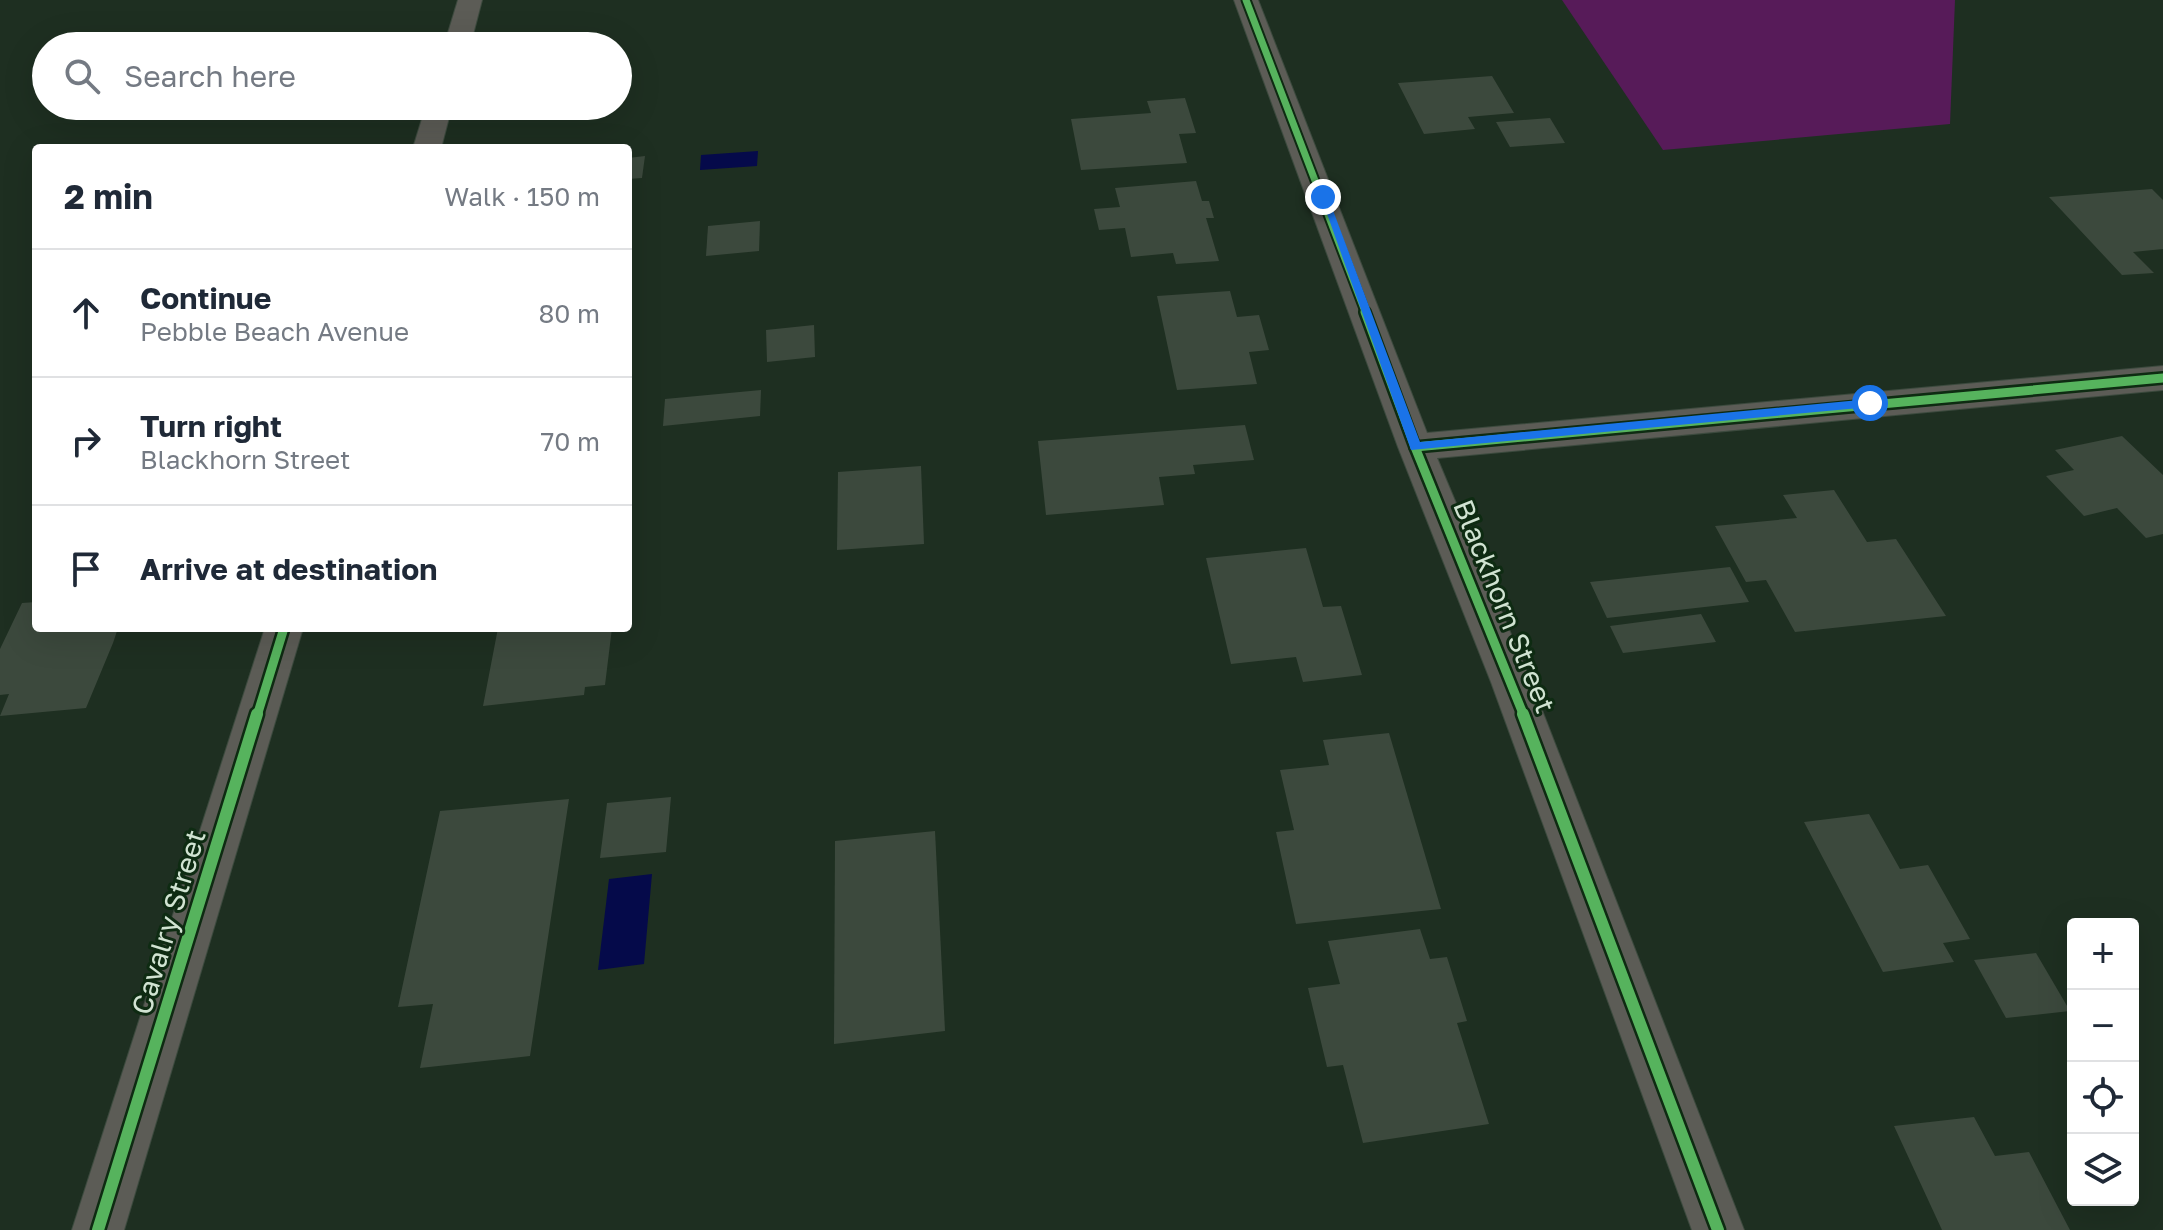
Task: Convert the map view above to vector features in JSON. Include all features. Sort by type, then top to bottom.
[{"type":"street","points":[[461,32],[470,0]]},
{"type":"street","name":"Blackhorn Street","points":[[1246,0],[1415,447],[1511,682],[1718,1230]]},
{"type":"street","points":[[428,144],[435,120]]},
{"type":"street","points":[[1415,447],[2163,378]]},
{"type":"street","name":"Cavalry Street","points":[[98,1230],[283,632]]},
{"type":"shaded area","points":[[1562,0],[1955,0],[1950,124],[1663,150]]},
{"type":"shaded area","points":[[758,151],[757,166],[700,170],[701,155]]},
{"type":"shaded area","points":[[652,874],[644,964],[598,970],[609,879]]},
{"type":"building","points":[[1492,76],[1514,113],[1468,117],[1475,129],[1424,134],[1398,83]]},
{"type":"building","points":[[1185,98],[1196,133],[1179,134],[1187,163],[1081,170],[1071,119],[1151,113],[1147,101]]},
{"type":"building","points":[[1550,118],[1565,143],[1510,147],[1496,122]]},
{"type":"building","points":[[645,156],[642,178],[632,179],[632,158]]},
{"type":"building","points":[[1196,181],[1202,201],[1209,201],[1214,218],[1206,218],[1219,261],[1176,264],[1173,253],[1131,257],[1125,228],[1099,230],[1094,209],[1120,207],[1115,188]]},
{"type":"building","points":[[2152,189],[2163,200],[2163,249],[2133,252],[2154,273],[2122,275],[2049,197]]},
{"type":"building","points":[[760,221],[759,251],[706,256],[708,226]]},
{"type":"building","points":[[1230,291],[1237,317],[1259,315],[1269,350],[1249,352],[1257,384],[1177,390],[1157,296]]},
{"type":"building","points":[[814,325],[815,357],[767,362],[766,330]]},
{"type":"building","points":[[761,390],[760,416],[663,426],[665,399]]},
{"type":"building","points":[[1245,425],[1254,460],[1193,465],[1195,474],[1159,477],[1164,505],[1046,515],[1038,441]]},
{"type":"building","points":[[2122,436],[2163,475],[2163,534],[2146,538],[2117,508],[2084,516],[2046,476],[2074,470],[2055,450]]},
{"type":"building","points":[[921,466],[924,544],[837,550],[838,472]]},
{"type":"building","points":[[1834,490],[1867,542],[1896,539],[1946,616],[1795,632],[1766,580],[1746,582],[1715,526],[1797,518],[1783,495]]},
{"type":"building","points":[[1306,548],[1323,607],[1341,606],[1362,675],[1303,682],[1296,657],[1231,664],[1206,558]]},
{"type":"building","points":[[1730,567],[1749,602],[1607,618],[1590,582]]},
{"type":"building","points":[[32,602],[32,632],[117,632],[86,708],[0,716],[9,694],[0,695],[0,649],[22,603]]},
{"type":"building","points":[[1701,614],[1716,642],[1623,653],[1610,626]]},
{"type":"building","points":[[497,632],[612,632],[605,685],[585,687],[584,695],[483,706]]},
{"type":"building","points":[[1389,733],[1441,909],[1296,924],[1276,832],[1294,830],[1280,770],[1329,765],[1323,740]]},
{"type":"building","points":[[671,797],[666,852],[600,858],[607,803]]},
{"type":"building","points":[[569,799],[530,1056],[420,1068],[433,1004],[398,1007],[440,811]]},
{"type":"building","points":[[1869,814],[1900,869],[1928,865],[1970,939],[1943,943],[1954,962],[1883,972],[1804,822]]},
{"type":"building","points":[[935,831],[945,1031],[834,1044],[835,841]]},
{"type":"building","points":[[1420,929],[1430,959],[1447,957],[1467,1021],[1457,1023],[1489,1124],[1363,1143],[1343,1065],[1327,1067],[1308,988],[1340,984],[1328,941]]},
{"type":"building","points":[[2036,953],[2067,1006],[2067,1011],[2006,1018],[1974,960]]},
{"type":"building","points":[[1974,1117],[1995,1156],[2029,1152],[2070,1230],[1942,1230],[1894,1126]]},
{"type":"cycle path","points":[[1246,0],[1415,447],[1511,682],[1718,1230]]},
{"type":"cycle path","points":[[1415,447],[2163,378]]},
{"type":"cycle path","points":[[98,1230],[283,632]]},
{"type":"route","points":[[1323,197],[1415,447],[1870,403]]}]
